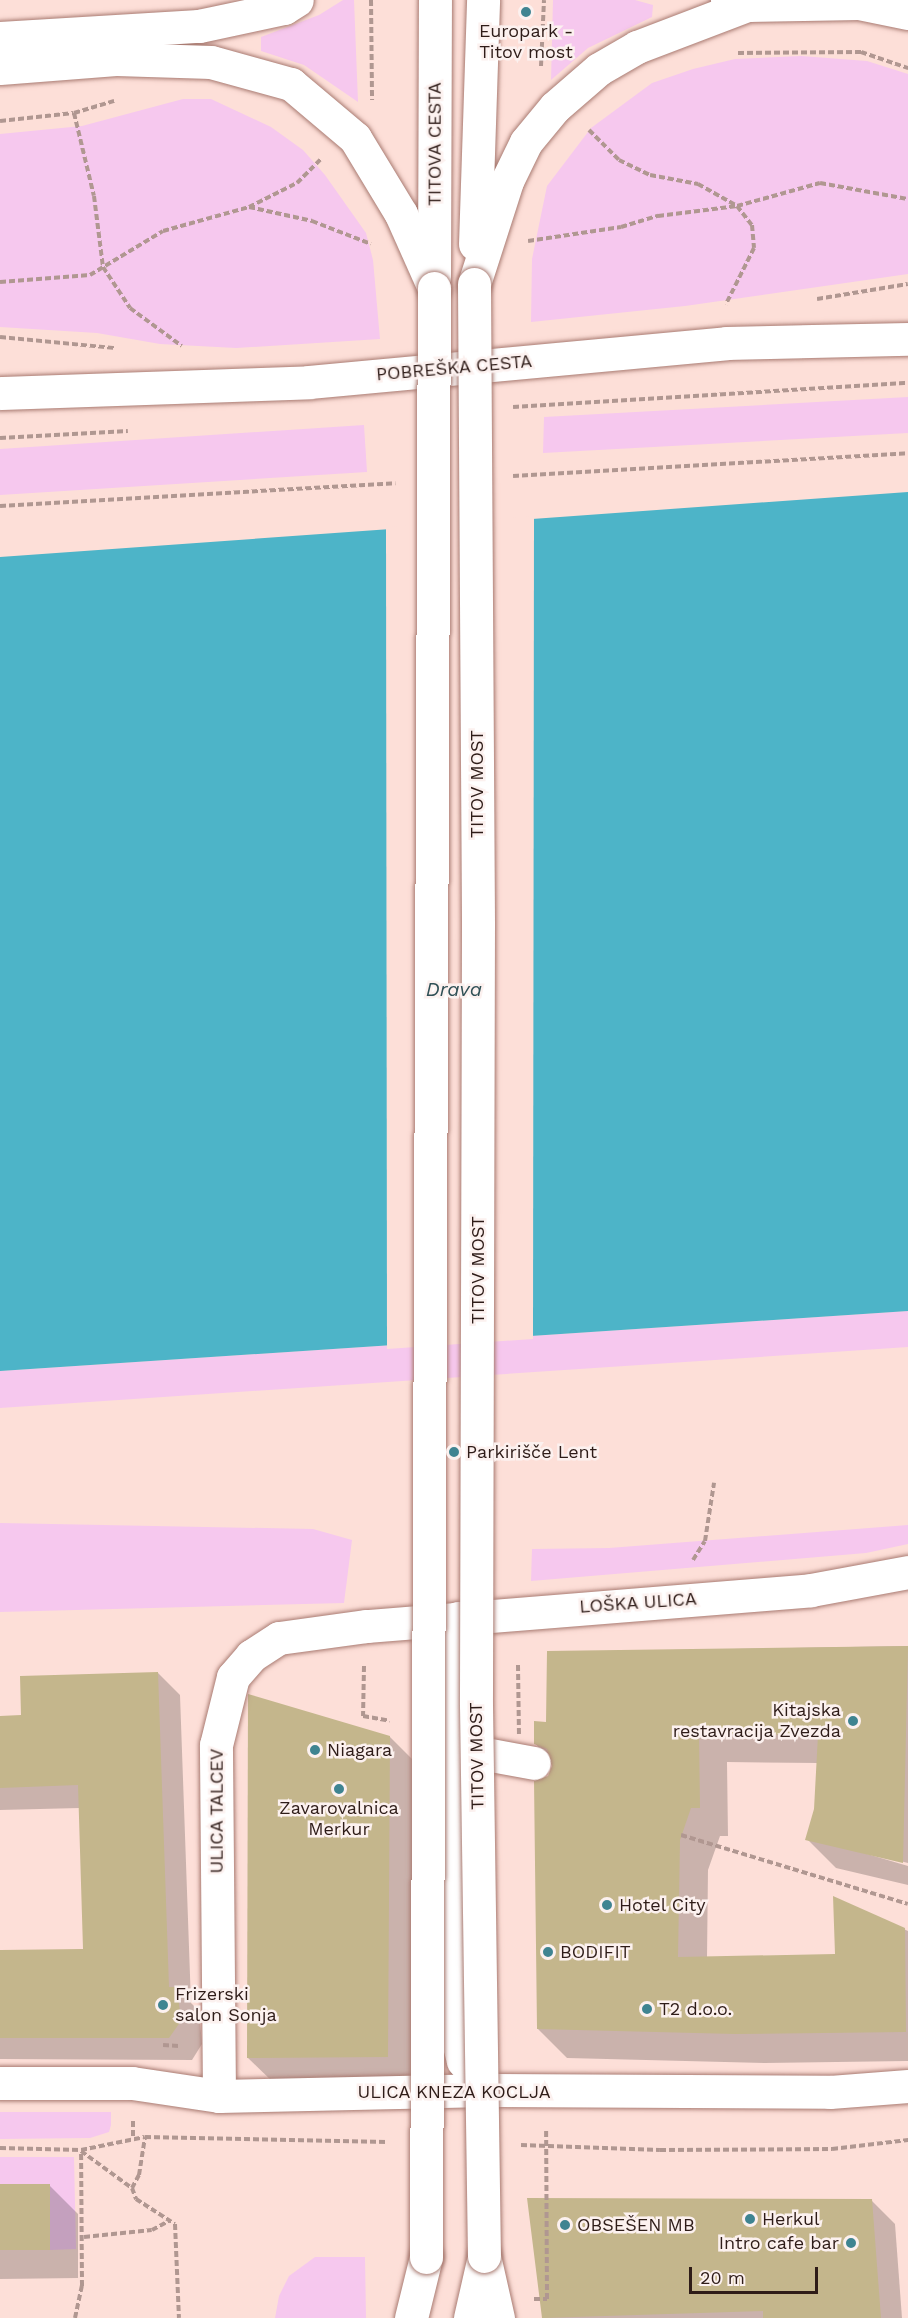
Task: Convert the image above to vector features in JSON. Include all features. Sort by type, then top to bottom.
[{"type":"main road","points":[[0,38],[199,26],[284,8],[297,0]]},
{"type":"main road","name":"TITOVA CESTA","points":[[434,288],[435,0]]},
{"type":"main road","points":[[474,284],[483,0]]},
{"type":"main road","points":[[474,284],[507,181],[526,142],[555,107],[599,69],[637,47],[736,3],[859,3],[908,13]]},
{"type":"main road","points":[[0,68],[116,59],[211,62],[291,84],[355,138],[401,214],[434,288],[426,2257],[434,2318]]},
{"type":"main road","name":"TITOV MOST","points":[[474,284],[478,926],[476,1705],[484,2256]]},
{"type":"main road","name":"POBREŠKA CESTA","points":[[0,393],[128,391],[309,382],[726,343],[908,339]]},
{"type":"main road","name":"LOŠKA ULICA","points":[[367,1626],[811,1590],[908,1572]]},
{"type":"main road","points":[[458,1618],[459,2045],[463,2061],[488,2090]]},
{"type":"main road","name":"ULICA TALCEV","points":[[219,2096],[216,1744],[224,1700],[233,1677],[251,1656],[279,1638],[367,1626]]},
{"type":"main road","points":[[458,1749],[534,1763]]},
{"type":"main road","name":"ULICA KNEZA KOCLJA","points":[[0,2084],[132,2084],[219,2096],[488,2090],[830,2092],[908,2085]]},
{"type":"main road","points":[[470,2318],[484,2256]]},
{"type":"main road","points":[[484,2256],[498,2318]]},
{"type":"main road","points":[[411,2318],[426,2257]]},
{"type":"path","points":[[371,0],[372,104]]},
{"type":"path","points":[[541,69],[544,0]]},
{"type":"path","points":[[733,53],[861,52],[908,68]]},
{"type":"path","points":[[0,121],[74,113],[123,98]]},
{"type":"path","points":[[74,113],[94,196],[103,267],[130,308],[184,348]]},
{"type":"path","points":[[582,123],[619,160],[650,175],[698,184],[737,206],[752,225],[754,248],[722,312]]},
{"type":"path","points":[[0,282],[90,275],[164,231],[249,207],[297,183],[327,153]]},
{"type":"path","points":[[518,243],[621,227],[658,216],[737,206],[820,183],[908,199]]},
{"type":"path","points":[[249,207],[312,221],[374,246]]},
{"type":"path","points":[[507,477],[908,453]]},
{"type":"path","points":[[0,506],[406,482]]},
{"type":"path","points":[[680,1600],[685,1573],[705,1541],[714,1483]]},
{"type":"path","points":[[362,1708],[363,1716],[383,1717]]},
{"type":"path","points":[[681,1835],[908,1904]]},
{"type":"path","points":[[132,2188],[139,2175],[145,2137]]},
{"type":"path","points":[[546,2145],[547,2299]]},
{"type":"path","points":[[75,2318],[82,2286],[81,2150],[132,2188],[136,2199],[176,2224],[179,2318]]},
{"type":"path","points":[[83,2236],[152,2230],[170,2220]]},
{"type":"shaded area","points":[[343,0],[354,0],[358,102],[304,65],[261,51],[261,37],[319,15]]},
{"type":"shaded area","points":[[553,0],[635,0],[653,5],[652,17],[588,48],[551,80]]},
{"type":"shaded area","points":[[801,56],[867,61],[908,74],[908,274],[685,306],[531,322],[532,259],[547,186],[591,128],[652,83],[693,69],[735,59]]},
{"type":"shaded area","points":[[183,99],[211,99],[271,127],[303,150],[325,175],[366,233],[373,260],[380,339],[236,348],[160,344],[97,333],[0,327],[0,134],[82,126]]},
{"type":"shaded area","points":[[908,397],[908,433],[543,453],[544,417]]},
{"type":"shaded area","points":[[364,425],[367,472],[0,495],[0,449]]},
{"type":"shaded area","points":[[908,1311],[908,1347],[0,1408],[0,1371]]},
{"type":"shaded area","points":[[0,1523],[313,1529],[352,1540],[344,1603],[0,1612]]},
{"type":"shaded area","points":[[908,1525],[908,1544],[866,1553],[531,1581],[532,1549],[609,1548]]},
{"type":"shaded area","points":[[0,2112],[111,2112],[111,2125],[109,2132],[90,2138],[0,2139]]},
{"type":"shaded area","points":[[0,2157],[74,2157],[76,2249],[50,2250],[50,2184],[0,2184]]},
{"type":"shaded area","points":[[315,2257],[365,2257],[366,2318],[275,2318],[279,2296],[289,2276]]},
{"type":"water","name":"Drava","points":[[908,492],[908,1311],[0,1371],[0,557]]},
{"type":"pier","points":[[534,516],[533,1339],[387,1349],[386,527]]},
{"type":"building","name":"Hotel City","points":[[908,1646],[903,1863],[805,1840],[814,1809],[818,1735],[699,1734],[700,1808],[691,1808],[680,1840],[678,1957],[835,1954],[833,1896],[905,1928],[906,2032],[735,2034],[537,2029],[534,1781],[548,1776],[552,1766],[547,1749],[534,1744],[534,1721],[546,1722],[547,1651]]},
{"type":"building","points":[[158,1672],[169,1987],[177,1987],[181,2021],[169,2038],[0,2038],[0,1950],[83,1949],[78,1785],[0,1788],[0,1716],[21,1715],[20,1676]]},
{"type":"building","points":[[248,1694],[390,1736],[388,2057],[247,2058]]},
{"type":"building","points":[[0,2184],[50,2184],[50,2250],[0,2250]]},
{"type":"building","points":[[527,2198],[872,2199],[881,2318],[763,2318],[763,2311],[542,2318]]},
{"type":"place","name":"Europark - Titov most","points":[[526,12]]},
{"type":"place","name":"Parkirišče Lent","points":[[454,1452]]},
{"type":"place","name":"Kitajska restavracija Zvezda","points":[[853,1721]]},
{"type":"place","name":"Niagara","points":[[315,1750]]},
{"type":"place","name":"Zavarovalnica Merkur","points":[[339,1789]]},
{"type":"place","name":"Hotel City","points":[[607,1905]]},
{"type":"place","name":"BODIFIT","points":[[548,1952]]},
{"type":"place","name":"Frizerski salon Sonja","points":[[163,2005]]},
{"type":"place","name":"T2 d.o.o.","points":[[647,2009]]},
{"type":"place","name":"Herkul","points":[[750,2219]]},
{"type":"place","name":"OBSEŠEN MB","points":[[565,2225]]},
{"type":"place","name":"Intro cafe bar","points":[[851,2243]]}]
